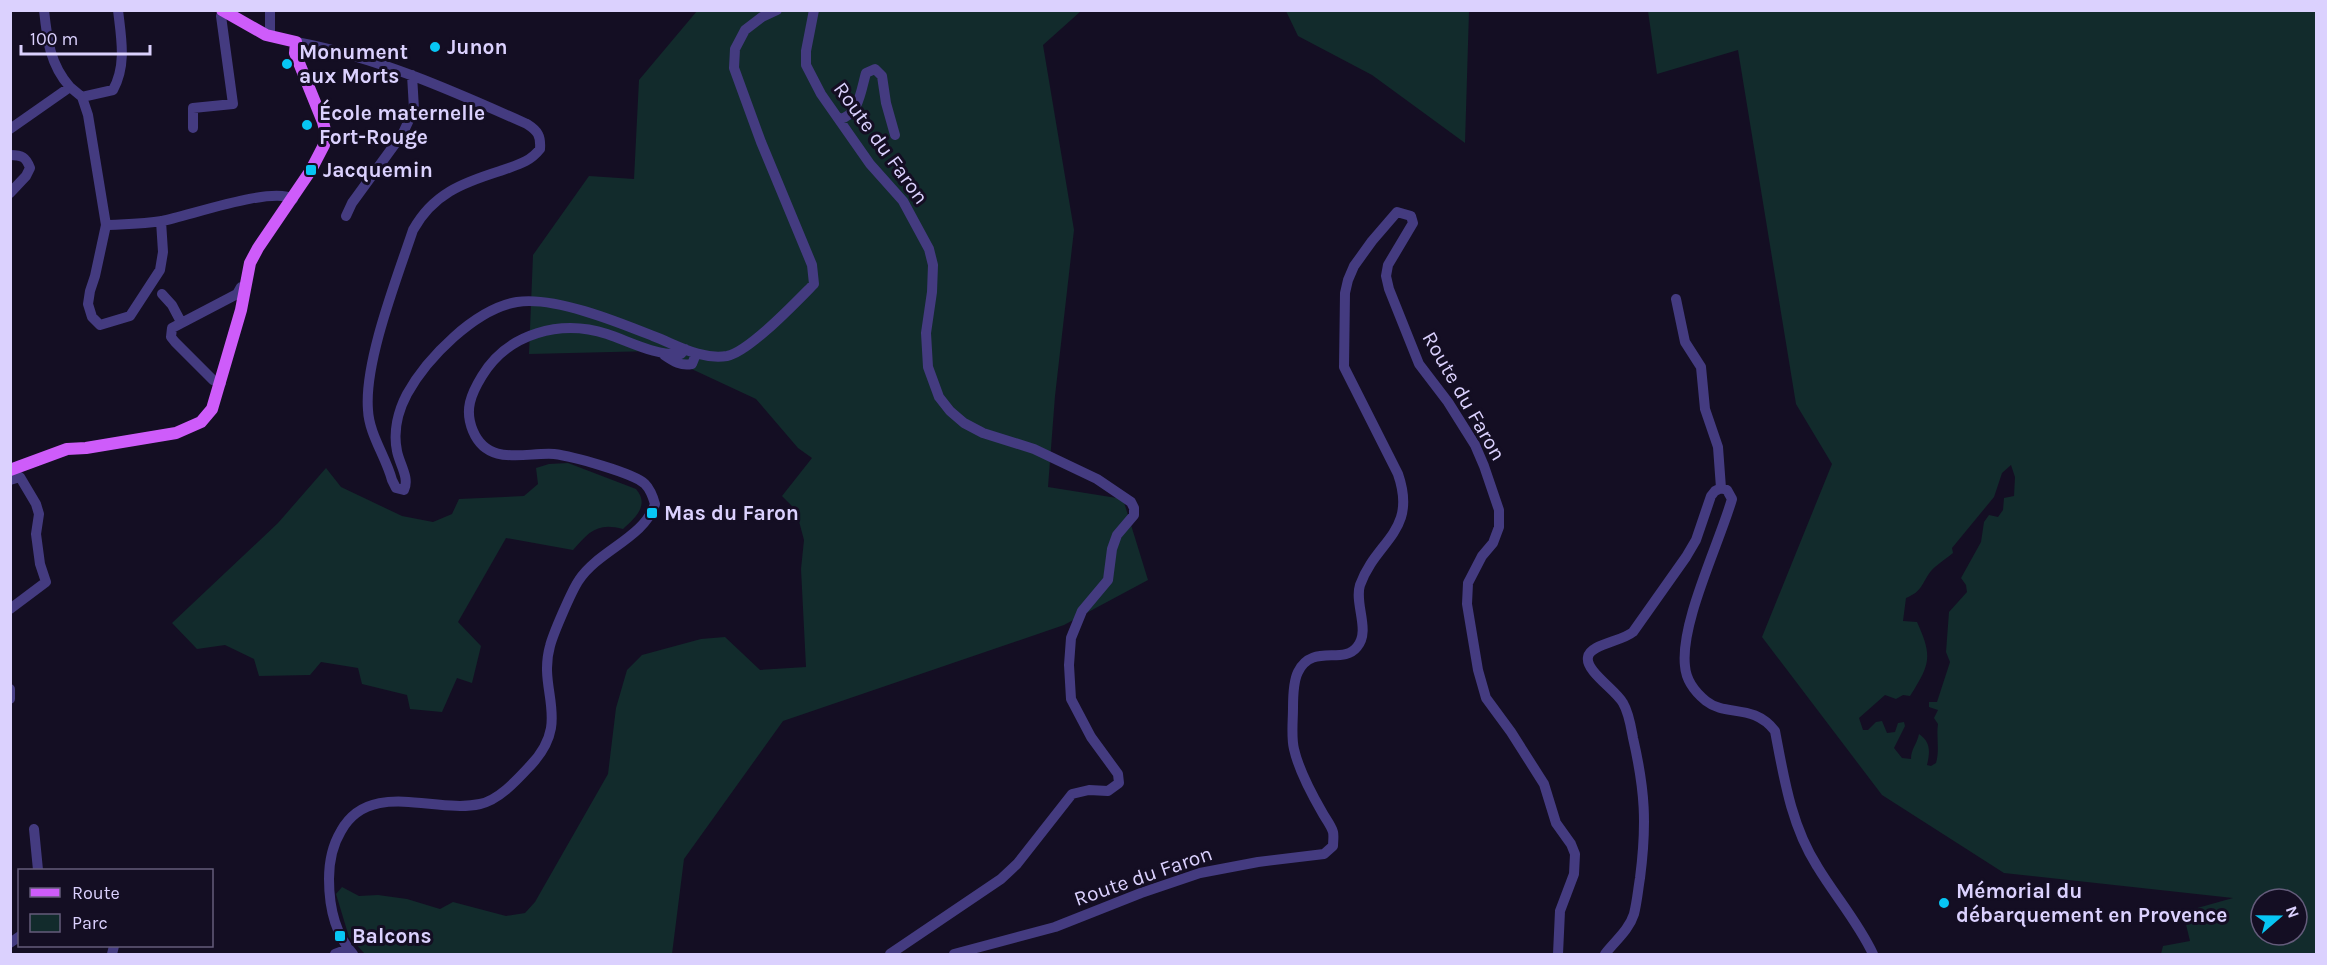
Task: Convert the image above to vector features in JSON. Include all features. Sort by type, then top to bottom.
[{"type":"main road","points":[[10,470],[67,449],[157,437],[185,430],[207,416],[216,400],[250,263],[322,151],[325,138],[323,122],[295,53],[296,42],[270,36],[222,11]]},
{"type":"street","points":[[44,10],[50,54],[59,76],[82,97],[88,115],[106,225],[88,304],[92,317],[100,325],[130,316],[160,270],[163,252],[161,221]]},
{"type":"street","points":[[82,97],[113,90],[120,77],[122,48],[118,10]]},
{"type":"street","points":[[270,10],[270,36]]},
{"type":"street","points":[[296,42],[317,46],[412,75],[527,124],[536,129],[541,138],[540,149],[525,163],[487,175],[441,197],[420,216],[413,230],[378,340],[368,392],[368,411],[373,429],[396,488],[404,490],[406,481],[396,449],[395,433],[400,411],[407,395],[437,354],[452,339],[490,312],[518,302],[573,308],[617,322],[690,352],[718,356],[737,352],[814,284],[812,265],[760,142],[734,68],[735,49],[745,30],[762,16],[777,10]]},
{"type":"street","name":"Route du Faron","points":[[814,10],[806,51],[806,66],[821,94],[870,164],[903,201],[929,249],[933,265],[926,333],[927,367],[939,397],[964,423],[983,433],[1034,449],[1097,479],[1131,502],[1134,508],[1134,516],[1117,535],[1112,549],[1108,580],[1082,611],[1071,638],[1069,664],[1071,699],[1091,737],[1118,774],[1119,783],[1108,791],[1089,790],[1072,794],[1017,864],[1001,879],[890,954]]},
{"type":"street","points":[[193,128],[193,108],[233,104],[222,11]]},
{"type":"street","points":[[840,119],[846,117],[857,107],[866,73],[875,69],[882,76],[885,103],[895,135]]},
{"type":"street","points":[[346,216],[352,203],[403,133],[414,109],[412,75]]},
{"type":"street","points":[[10,129],[70,87]]},
{"type":"street","points":[[10,155],[20,155],[27,160],[30,168],[26,176],[10,193]]},
{"type":"street","points":[[106,225],[161,221],[268,195],[288,195],[292,199]]},
{"type":"street","name":"Route du Faron","points":[[954,954],[1055,927],[1141,893],[1200,873],[1324,854],[1333,846],[1334,833],[1308,786],[1294,748],[1293,699],[1297,673],[1313,656],[1343,654],[1356,650],[1361,642],[1362,623],[1358,592],[1369,567],[1395,532],[1401,519],[1404,493],[1398,474],[1344,367],[1345,293],[1348,280],[1354,266],[1372,241],[1397,212],[1411,216],[1413,223],[1388,265],[1386,276],[1389,289],[1419,364],[1448,402],[1475,446],[1499,510],[1499,527],[1493,543],[1482,556],[1468,583],[1467,604],[1481,684],[1486,698],[1516,738],[1544,784],[1556,823],[1571,844],[1575,854],[1574,874],[1560,911],[1558,954]]},
{"type":"street","points":[[221,383],[213,380],[171,337],[172,328],[237,294],[245,286]]},
{"type":"street","points":[[162,294],[172,305],[181,322]]},
{"type":"street","points":[[1676,299],[1685,342],[1701,367],[1705,409],[1718,447],[1721,488]]},
{"type":"street","points":[[335,954],[351,952],[340,936],[329,898],[329,863],[343,828],[358,811],[380,803],[404,801],[481,804],[503,792],[529,767],[539,756],[548,740],[553,724],[553,708],[546,667],[550,646],[579,580],[648,520],[655,504],[646,485],[631,476],[572,457],[553,454],[512,457],[487,449],[476,438],[470,426],[468,412],[470,398],[486,369],[502,352],[529,335],[565,328],[604,333],[660,352],[675,363],[685,365],[693,364],[690,352]]},
{"type":"street","points":[[10,480],[20,477],[36,504],[39,514],[36,534],[40,564],[46,582],[10,609]]},
{"type":"street","points":[[1605,954],[1627,928],[1633,915],[1644,843],[1645,802],[1638,760],[1623,703],[1588,664],[1587,658],[1591,650],[1624,639],[1633,632],[1686,557],[1699,532],[1711,496],[1721,488],[1727,490],[1732,499],[1697,599],[1685,653],[1685,668],[1693,688],[1710,704],[1755,715],[1767,721],[1775,731],[1791,809],[1798,829],[1817,866],[1858,924],[1873,954]]},
{"type":"street","points":[[10,689],[10,699]]},
{"type":"street","points":[[34,829],[38,869]]},
{"type":"green space","points":[[697,11],[1081,11],[1043,45],[1074,230],[1055,396],[1048,487],[1123,499],[1148,580],[1064,625],[783,721],[684,859],[672,954],[365,954],[349,937],[336,894],[342,887],[359,896],[378,895],[407,899],[440,909],[453,902],[506,916],[525,913],[535,902],[608,774],[616,708],[627,670],[642,655],[701,639],[725,637],[760,670],[806,667],[801,569],[804,540],[796,510],[782,496],[812,458],[798,448],[756,399],[653,351],[529,354],[533,255],[589,176],[634,179],[639,80]]},
{"type":"green space","points":[[1286,11],[1469,11],[1465,143],[1372,75],[1298,36]]},
{"type":"green space","points":[[1648,11],[2316,11],[2316,954],[2161,954],[2163,946],[2190,941],[2183,912],[2233,898],[2004,873],[1882,795],[1762,637],[1832,464],[1796,404],[1738,50],[1657,74]],"holes":[[[2011,465],[2015,477],[2014,496],[2004,498],[2003,510],[1998,517],[1989,515],[1984,522],[1981,542],[1961,578],[1966,585],[1967,592],[1949,612],[1946,652],[1950,662],[1937,702],[1929,702],[1929,707],[1938,710],[1934,718],[1938,724],[1936,763],[1931,766],[1927,765],[1929,748],[1926,740],[1919,734],[1911,759],[1902,758],[1894,748],[1905,726],[1904,722],[1898,723],[1895,732],[1887,733],[1882,721],[1876,722],[1868,730],[1863,730],[1859,718],[1885,695],[1896,699],[1903,695],[1910,696],[1922,676],[1927,652],[1917,622],[1903,621],[1906,598],[1919,590],[1933,569],[1953,553],[1952,548],[1994,497],[2002,473]]]},
{"type":"green space","points":[[568,463],[636,489],[642,500],[639,511],[623,529],[606,527],[594,530],[573,550],[506,538],[458,622],[481,646],[472,683],[457,678],[442,712],[410,709],[407,695],[362,684],[358,668],[321,662],[310,675],[259,676],[254,659],[225,645],[197,649],[172,623],[278,523],[326,468],[341,487],[402,516],[433,522],[452,514],[459,499],[524,496],[538,484],[536,468],[549,464]]},
{"type":"place","name":"Junon","points":[[435,47]]},
{"type":"place","name":"Monument aux Morts","points":[[287,64]]},
{"type":"place","name":"École maternelle Fort-Rouge","points":[[307,125]]},
{"type":"place","name":"Jacquemin","points":[[311,170]]},
{"type":"place","name":"Mas du Faron","points":[[652,513]]},
{"type":"place","name":"Mémorial du débarquement en Provence","points":[[1944,903]]},
{"type":"place","name":"Balcons","points":[[340,936]]}]
